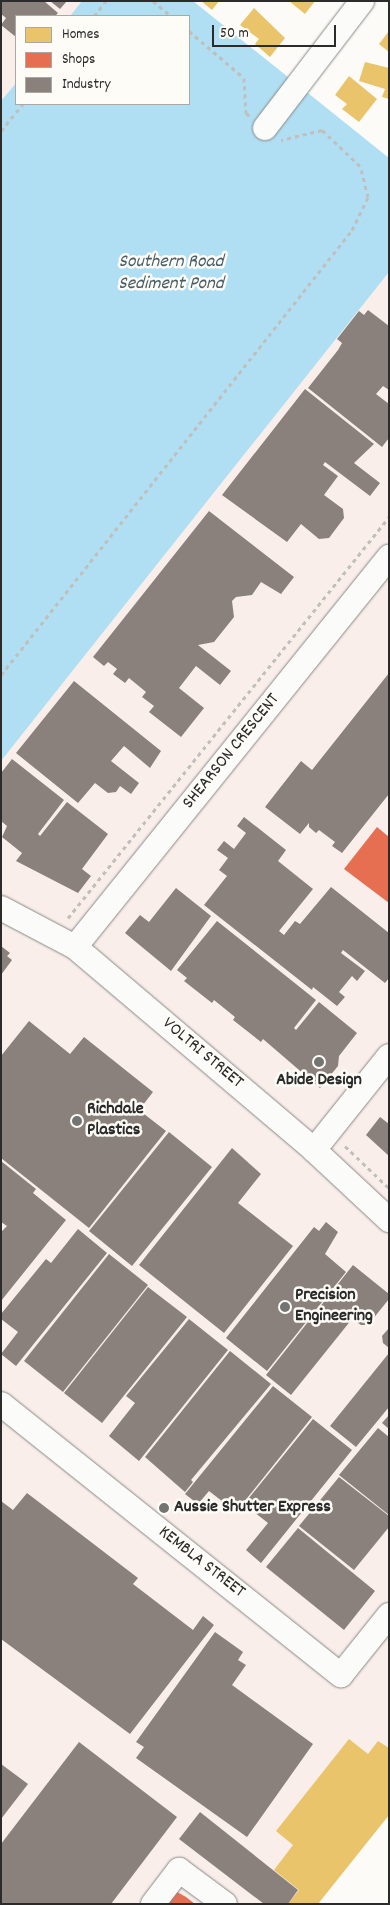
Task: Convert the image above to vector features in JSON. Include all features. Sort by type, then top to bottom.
[{"type":"street","points":[[265,128],[302,77],[362,1]]},
{"type":"street","name":"SHEARSON CRESCENT","points":[[75,947],[389,557]]},
{"type":"street","name":"VOLTRI STREET","points":[[1,908],[75,947],[314,1150],[389,1220]]},
{"type":"street","points":[[314,1150],[389,1056]]},
{"type":"street","name":"KEMBLA STREET","points":[[1,1404],[342,1675],[389,1615]]},
{"type":"street","points":[[153,1904],[179,1870],[225,1904]]},
{"type":"path","points":[[95,15],[106,1]]},
{"type":"path","points":[[153,1],[170,15]]},
{"type":"path","points":[[1,675],[352,230],[368,196],[360,166],[322,130],[279,140],[246,113],[244,78],[190,32]]},
{"type":"path","points":[[1,131],[22,105]]},
{"type":"path","points":[[68,918],[389,517]]},
{"type":"path","points":[[345,1146],[389,1188]]},
{"type":"shaded area","points":[[1,1],[82,1],[71,15],[15,15],[15,84],[1,101]]},
{"type":"shaded area","points":[[389,272],[389,1816],[315,1904],[1,1904],[1,761]]},
{"type":"water","name":"Southern Road Sediment Pond","points":[[82,1],[193,1],[389,158],[389,272],[1,761],[1,101],[15,84],[15,105],[190,105],[190,15],[71,15]]},
{"type":"building: Homes","points":[[201,1],[219,1],[212,10]]},
{"type":"building: Homes","points":[[289,1],[315,1],[305,14]]},
{"type":"building: Homes","points":[[254,8],[285,38],[270,57],[255,44],[259,39],[240,25]]},
{"type":"building: Homes","points":[[389,31],[389,52],[379,44]]},
{"type":"building: Homes","points":[[365,62],[389,68],[389,99],[382,97],[385,89],[359,81]]},
{"type":"building: Homes","points":[[349,76],[377,99],[359,122],[342,109],[347,104],[335,95]]},
{"type":"building: Homes","points":[[349,1739],[368,1754],[378,1741],[389,1748],[389,1815],[318,1904],[288,1904],[299,1890],[274,1870],[293,1845],[276,1831]]},
{"type":"building: Shops","points":[[377,827],[389,837],[389,903],[344,869]]},
{"type":"building: Shops","points":[[177,1892],[186,1897],[195,1904],[168,1904]]},
{"type":"building: Industry","points":[[1,1],[44,1],[58,13],[56,15],[15,15],[15,36],[1,25],[6,18],[1,14]]},
{"type":"building: Industry","points":[[50,1],[67,1],[60,9]]},
{"type":"building: Industry","points":[[368,310],[389,326],[389,390],[383,386],[376,394],[389,404],[389,438],[382,447],[308,388],[338,350],[342,343],[337,339],[359,311],[364,315]]},
{"type":"building: Industry","points":[[305,389],[374,444],[354,463],[380,483],[370,496],[325,462],[323,465],[338,476],[324,495],[343,509],[344,518],[329,538],[319,539],[301,524],[287,542],[222,495]]},
{"type":"building: Industry","points":[[209,511],[294,577],[281,594],[261,582],[252,595],[236,597],[232,601],[234,617],[214,642],[198,645],[231,671],[220,685],[196,666],[179,688],[204,708],[181,737],[149,712],[154,706],[142,697],[146,692],[129,678],[125,683],[113,674],[117,669],[108,662],[104,666],[93,657]]},
{"type":"building: Industry","points":[[389,673],[389,794],[342,853],[332,846],[335,842],[319,830],[316,833],[309,827],[309,823],[300,834],[265,807],[301,761],[312,770]]},
{"type":"building: Industry","points":[[74,681],[161,751],[150,768],[124,746],[111,761],[139,783],[131,794],[120,786],[116,792],[108,793],[95,783],[78,803],[16,753]]},
{"type":"building: Industry","points":[[12,759],[64,800],[38,834],[40,836],[67,802],[108,834],[82,869],[91,876],[78,893],[16,861],[22,853],[2,837],[7,826],[1,821],[1,773]]},
{"type":"building: Industry","points":[[244,817],[286,850],[278,861],[313,889],[279,931],[284,935],[295,921],[300,924],[331,887],[389,933],[389,978],[385,983],[343,950],[341,953],[365,971],[357,981],[352,976],[339,992],[345,997],[337,1006],[313,987],[312,990],[204,905],[227,876],[219,870],[228,858],[217,850],[224,841],[234,849],[246,833],[237,826]]},
{"type":"building: Industry","points":[[176,888],[211,916],[171,971],[125,933],[140,915],[149,922]]},
{"type":"building: Industry","points":[[217,921],[316,1000],[294,1028],[296,1030],[319,1002],[357,1033],[339,1056],[338,1066],[320,1088],[263,1039],[261,1042],[233,1020],[235,1017],[214,1000],[212,1003],[184,981],[187,978],[177,970]]},
{"type":"building: Industry","points":[[1,946],[10,953],[7,956],[12,960],[1,975]]},
{"type":"building: Industry","name":"Richdale Plastics","points":[[29,1021],[70,1054],[84,1037],[153,1092],[139,1110],[166,1131],[89,1228],[1,1158],[1,1056]]},
{"type":"building: Industry","points":[[380,1117],[389,1124],[389,1156],[366,1135]]},
{"type":"building: Industry","points":[[169,1132],[212,1167],[132,1266],[89,1231]]},
{"type":"building: Industry","points":[[232,1148],[261,1174],[238,1203],[293,1246],[224,1333],[139,1265]]},
{"type":"building: Industry","points":[[1,1161],[36,1189],[33,1193],[66,1220],[1,1301],[1,1232],[7,1226],[1,1222]]},
{"type":"building: Industry","name":"Precision Engineering","points":[[326,1222],[338,1232],[325,1254],[346,1272],[267,1371],[226,1338],[314,1227],[319,1231]]},
{"type":"building: Industry","points":[[78,1229],[107,1253],[16,1366],[1,1354],[18,1332],[1,1319],[1,1314],[46,1259],[51,1263]]},
{"type":"building: Industry","points":[[109,1254],[148,1285],[63,1392],[24,1361]]},
{"type":"building: Industry","points":[[353,1265],[389,1294],[389,1299],[368,1325],[361,1325],[352,1319],[291,1395],[266,1375]]},
{"type":"building: Industry","points":[[148,1287],[187,1317],[102,1423],[64,1393]]},
{"type":"building: Industry","points":[[189,1319],[228,1350],[139,1461],[109,1436],[135,1403],[126,1396]]},
{"type":"building: Industry","points":[[389,1328],[389,1348],[383,1343],[382,1336]]},
{"type":"building: Industry","points":[[230,1351],[271,1384],[191,1480],[193,1482],[185,1492],[145,1457]]},
{"type":"building: Industry","points":[[389,1353],[389,1407],[356,1447],[330,1426]]},
{"type":"building: Industry","points":[[273,1386],[312,1417],[236,1512],[209,1491],[198,1504],[185,1494]]},
{"type":"building: Industry","points":[[389,1415],[389,1429],[382,1423]]},
{"type":"building: Industry","points":[[313,1419],[352,1450],[261,1563],[246,1550],[268,1523],[244,1504]]},
{"type":"building: Industry","points":[[378,1428],[389,1437],[389,1515],[339,1475]]},
{"type":"building: Industry","points":[[339,1477],[389,1516],[389,1527],[354,1570],[299,1526]]},
{"type":"building: Industry","points":[[27,1493],[138,1578],[133,1584],[193,1630],[203,1616],[214,1625],[130,1734],[1,1639],[1,1501],[13,1510]]},
{"type":"building: Industry","points":[[298,1528],[375,1591],[344,1630],[266,1567]]},
{"type":"building: Industry","points":[[215,1632],[243,1652],[238,1660],[246,1665],[232,1685],[313,1744],[247,1837],[136,1758],[144,1747],[136,1742]]},
{"type":"building: Industry","points":[[79,1742],[177,1817],[111,1904],[1,1904],[1,1844]]},
{"type":"building: Industry","points":[[1,1764],[28,1784],[1,1819]]},
{"type":"building: Industry","points":[[200,1812],[298,1890],[288,1904],[264,1904],[179,1839]]},
{"type":"place","name":"Abide Design","points":[[319,1062]]},
{"type":"place","name":"Richdale Plastics","points":[[77,1121]]},
{"type":"place","name":"Precision Engineering","points":[[285,1307]]},
{"type":"place","name":"Aussie Shutter Express","points":[[164,1508]]}]
